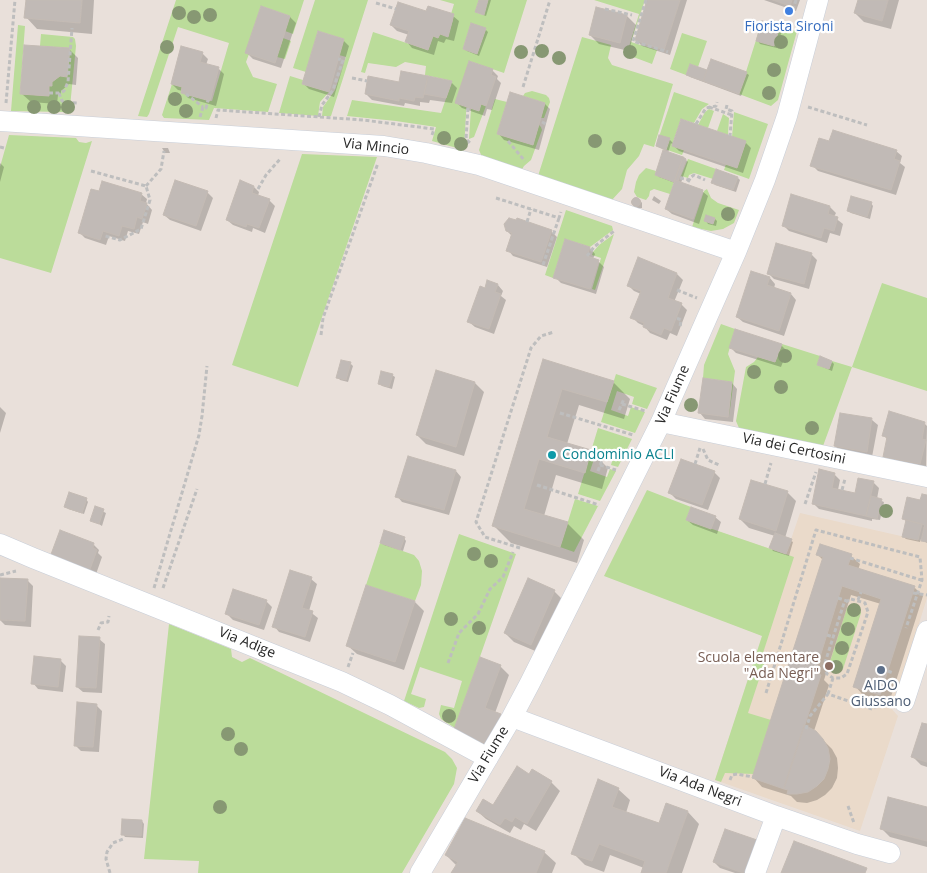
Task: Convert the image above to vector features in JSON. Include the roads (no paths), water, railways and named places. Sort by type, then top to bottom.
[{"type":"street","name":"Via Fiume","points":[[420,873],[512,717],[546,653],[655,417],[736,252],[782,133],[799,76],[818,0]]},
{"type":"street","name":"Via Mincio","points":[[2,121],[205,127],[384,146],[426,153],[479,165],[736,252]]},
{"type":"street","name":"Via dei Certosini","points":[[655,417],[927,477]]},
{"type":"street","name":"Via Adige","points":[[0,544],[48,565],[342,682],[390,705],[488,758]]},
{"type":"street","points":[[894,699],[927,631]]},
{"type":"street","name":"Via Ada Negri","points":[[512,717],[776,816],[857,844],[890,853]]},
{"type":"street","points":[[755,873],[776,816]]},
{"type":"place","name":"Fiorista Sironi","points":[[789,11]]},
{"type":"place","name":"Condominio ACLI","points":[[552,455]]},
{"type":"place","name":"Scuola elementare \"Ada Negri\"","points":[[829,666]]},
{"type":"place","name":"AIDO Giussano","points":[[881,670]]}]
